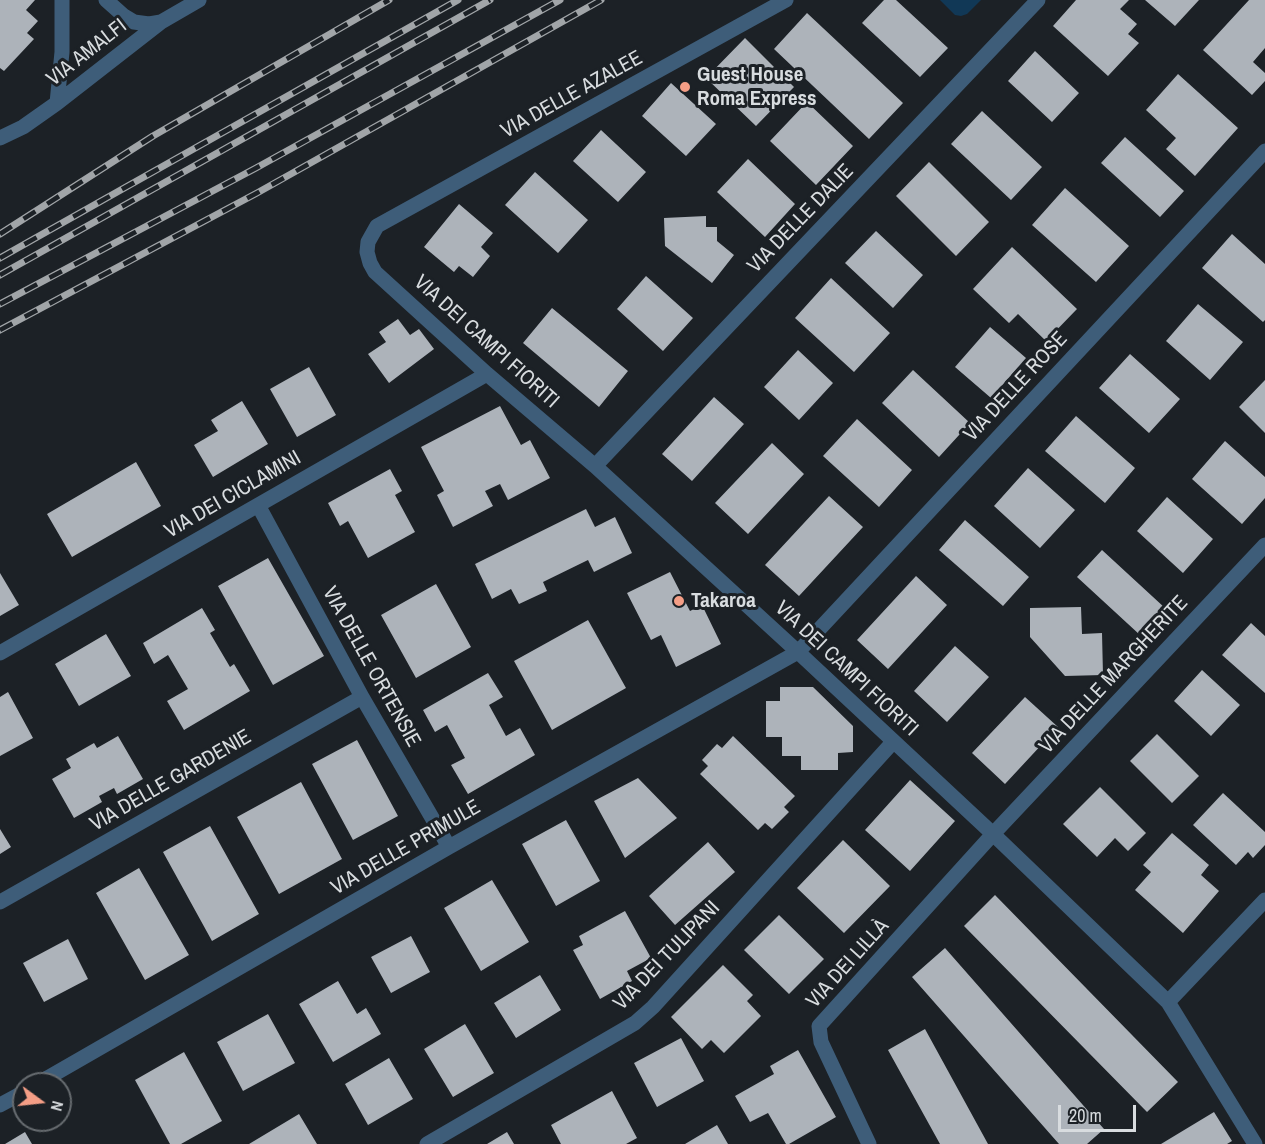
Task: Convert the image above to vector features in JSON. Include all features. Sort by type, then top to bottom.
[{"type":"street","points":[[57,104],[63,52],[62,0]]},
{"type":"street","points":[[106,0],[124,16],[134,21],[149,24],[161,22]]},
{"type":"street","name":"VIA AMALFI","points":[[0,138],[23,127],[57,104],[161,22],[199,0]]},
{"type":"street","name":"VIA DELLE AZALEE","points":[[377,226],[786,0]]},
{"type":"street","name":"VIA DELLE DALIE","points":[[595,466],[1038,0]]},
{"type":"street","name":"VIA DELLE ROSE","points":[[798,652],[1265,151]]},
{"type":"street","name":"VIA DEI CAMPI FIORITI","points":[[377,226],[368,242],[367,252],[371,267],[487,374],[595,466],[798,652],[1168,1002],[1255,1144]]},
{"type":"street","name":"VIA DEI CICLAMINI","points":[[0,653],[487,374]]},
{"type":"street","name":"VIA DELLE ORTENSIE","points":[[258,505],[362,697],[449,847]]},
{"type":"street","name":"VIA DELLE MARGHERITE","points":[[993,834],[1265,545]]},
{"type":"street","name":"VIA DELLE PRIMULE","points":[[58,1072],[449,847],[798,652]]},
{"type":"street","name":"VIA DELLE GARDENIE","points":[[0,902],[362,697]]},
{"type":"street","name":"VIA DEI TULIPANI","points":[[427,1144],[635,1023],[653,1007],[893,742]]},
{"type":"street","name":"VIA DEI LILLÀ","points":[[866,1143],[821,1042],[819,1026],[993,834]]},
{"type":"street","points":[[1168,1002],[1265,900]]},
{"type":"shaded area","points":[[940,0],[981,0],[967,14],[961,16],[955,15]]},
{"type":"building","points":[[0,0],[35,0],[26,10],[38,21],[27,33],[34,39],[4,71],[0,68]]},
{"type":"building","points":[[884,0],[896,0],[948,48],[920,77],[862,23]]},
{"type":"building","points":[[1076,0],[1129,0],[1120,9],[1137,24],[1128,34],[1139,43],[1108,76],[1053,26]]},
{"type":"building","points":[[1145,0],[1199,0],[1175,26]]},
{"type":"building","points":[[1249,0],[1265,0],[1265,48],[1253,62],[1265,73],[1265,81],[1252,95],[1203,50]]},
{"type":"building","points":[[807,13],[903,103],[869,139],[774,49]]},
{"type":"building","points":[[745,38],[794,87],[756,126],[706,78]]},
{"type":"building","points":[[1035,51],[1079,93],[1052,122],[1008,81]]},
{"type":"building","points":[[1178,74],[1238,128],[1195,176],[1166,149],[1176,138],[1146,110]]},
{"type":"building","points":[[671,83],[716,124],[686,156],[642,116]]},
{"type":"building","points":[[807,102],[853,146],[816,185],[770,141]]},
{"type":"building","points":[[982,111],[1042,167],[1011,200],[951,144]]},
{"type":"building","points":[[601,130],[646,172],[618,202],[573,161]]},
{"type":"building","points":[[1125,137],[1184,191],[1160,217],[1101,163]]},
{"type":"building","points":[[748,159],[795,204],[765,237],[717,192]]},
{"type":"building","points":[[929,162],[989,222],[956,256],[896,196]]},
{"type":"building","points":[[535,172],[588,220],[558,253],[505,205]]},
{"type":"building","points":[[1065,188],[1129,246],[1096,282],[1032,225]]},
{"type":"building","points":[[459,204],[493,233],[481,247],[490,256],[473,277],[459,266],[454,272],[424,247]]},
{"type":"building","points":[[706,216],[706,227],[717,227],[717,241],[734,255],[712,283],[665,246],[664,218]]},
{"type":"building","points":[[876,231],[923,275],[893,308],[845,263]]},
{"type":"building","points":[[1232,234],[1265,264],[1265,320],[1263,322],[1202,268]]},
{"type":"building","points":[[1012,247],[1077,309],[1046,341],[1018,314],[1009,323],[973,289]]},
{"type":"building","points":[[646,276],[693,318],[663,351],[617,309]]},
{"type":"building","points":[[831,278],[890,333],[854,372],[795,318]]},
{"type":"building","points":[[1198,304],[1243,342],[1210,380],[1166,341]]},
{"type":"building","points":[[552,308],[628,371],[599,407],[523,343]]},
{"type":"building","points":[[398,319],[410,335],[419,329],[434,349],[389,383],[368,354],[386,342],[379,332]]},
{"type":"building","points":[[990,327],[1026,358],[991,398],[955,367]]},
{"type":"building","points":[[798,350],[833,383],[799,420],[764,387]]},
{"type":"building","points":[[1130,354],[1180,399],[1149,433],[1099,388]]},
{"type":"building","points":[[309,367],[336,415],[297,437],[270,389]]},
{"type":"building","points":[[913,370],[970,423],[939,457],[882,403]]},
{"type":"building","points":[[1265,380],[1265,433],[1239,407]]},
{"type":"building","points":[[714,397],[744,424],[692,481],[662,454]]},
{"type":"building","points":[[242,401],[268,444],[213,477],[194,445],[218,431],[211,420]]},
{"type":"building","points":[[500,406],[521,445],[530,440],[550,478],[508,500],[500,484],[485,491],[493,506],[453,527],[437,495],[444,491],[421,447]]},
{"type":"building","points":[[1076,416],[1135,468],[1105,503],[1045,451]]},
{"type":"building","points":[[857,419],[912,470],[879,507],[823,456]]},
{"type":"building","points":[[1225,441],[1265,477],[1265,498],[1242,524],[1192,479]]},
{"type":"building","points":[[772,443],[804,474],[748,534],[715,503]]},
{"type":"building","points":[[136,462],[161,506],[72,557],[47,514]]},
{"type":"building","points":[[1028,468],[1075,510],[1040,548],[994,506]]},
{"type":"building","points":[[390,469],[402,491],[395,495],[415,532],[368,558],[348,521],[340,526],[328,503]]},
{"type":"building","points":[[829,496],[863,527],[799,596],[765,565]]},
{"type":"building","points":[[1167,497],[1213,539],[1183,573],[1137,531]]},
{"type":"building","points":[[586,509],[595,527],[615,517],[632,553],[594,572],[588,560],[543,582],[547,591],[519,604],[511,589],[492,599],[475,564]]},
{"type":"building","points":[[965,520],[1029,577],[1003,606],[939,550]]},
{"type":"building","points":[[1102,550],[1165,608],[1140,635],[1077,577]]},
{"type":"building","points":[[268,558],[324,656],[273,685],[218,586]]},
{"type":"building","points":[[670,572],[690,611],[702,605],[721,644],[676,667],[661,635],[651,640],[627,593]]},
{"type":"building","points":[[0,573],[19,605],[0,616]]},
{"type":"building","points":[[916,576],[947,605],[888,669],[857,640]]},
{"type":"building","points":[[436,584],[471,647],[416,678],[381,615]]},
{"type":"building","points":[[1081,607],[1082,634],[1102,633],[1103,675],[1065,676],[1030,637],[1030,608]]},
{"type":"building","points":[[202,608],[215,630],[210,633],[230,667],[234,664],[250,691],[184,730],[167,701],[188,689],[168,655],[154,664],[143,643]]},
{"type":"building","points":[[588,620],[626,688],[552,730],[514,661]]},
{"type":"building","points":[[1251,623],[1265,636],[1265,693],[1222,655]]},
{"type":"building","points":[[106,634],[131,676],[79,706],[55,664]]},
{"type":"building","points":[[955,646],[989,677],[947,722],[914,691]]},
{"type":"building","points":[[1202,670],[1240,705],[1211,736],[1174,701]]},
{"type":"building","points":[[488,673],[503,697],[489,705],[506,736],[520,728],[535,755],[468,794],[451,765],[465,758],[447,725],[435,732],[423,710]]},
{"type":"building","points":[[780,687],[813,687],[853,726],[853,752],[838,753],[838,770],[801,770],[801,756],[782,756],[782,737],[766,737],[766,701],[780,701]]},
{"type":"building","points":[[8,692],[33,738],[0,756],[0,697]]},
{"type":"building","points":[[1025,697],[1058,727],[1005,784],[972,753]]},
{"type":"building","points":[[1157,734],[1199,776],[1172,803],[1130,761]]},
{"type":"building","points":[[118,736],[143,779],[117,794],[114,788],[99,796],[102,802],[74,818],[52,779],[71,768],[66,759],[94,743],[97,748]]},
{"type":"building","points":[[733,736],[795,796],[784,807],[789,812],[772,829],[765,823],[758,830],[700,774],[708,766],[702,760],[717,744],[722,748]]},
{"type":"building","points":[[357,740],[398,816],[353,840],[312,764]]},
{"type":"building","points":[[638,778],[677,818],[625,858],[594,801]]},
{"type":"building","points":[[910,780],[955,821],[910,871],[865,830]]},
{"type":"building","points":[[301,782],[342,859],[279,894],[237,817]]},
{"type":"building","points":[[1100,787],[1146,833],[1128,851],[1115,838],[1097,857],[1063,824]]},
{"type":"building","points":[[1223,793],[1265,832],[1265,845],[1253,858],[1248,852],[1236,865],[1193,825]]},
{"type":"building","points":[[566,820],[600,881],[556,906],[522,844]]},
{"type":"building","points":[[210,826],[259,914],[212,941],[163,852]]},
{"type":"building","points":[[0,829],[11,847],[0,854]]},
{"type":"building","points":[[1172,833],[1209,865],[1201,875],[1219,891],[1183,933],[1135,890],[1151,872],[1143,865]]},
{"type":"building","points":[[843,840],[890,886],[844,933],[797,888]]},
{"type":"building","points":[[708,842],[735,872],[675,925],[649,896]]},
{"type":"building","points":[[139,868],[189,955],[145,980],[96,893]]},
{"type":"building","points":[[492,880],[529,942],[481,971],[444,908]]},
{"type":"building","points":[[995,895],[1178,1082],[1147,1112],[964,926]]},
{"type":"building","points":[[625,911],[651,958],[627,971],[632,981],[600,999],[573,950],[583,945],[579,936]]},
{"type":"building","points":[[779,915],[824,959],[789,994],[744,950]]},
{"type":"building","points":[[411,936],[430,972],[391,993],[371,957]]},
{"type":"building","points":[[68,939],[88,979],[44,1002],[23,963]]},
{"type":"building","points":[[945,948],[1104,1129],[1087,1144],[1059,1144],[912,977]]},
{"type":"building","points":[[723,965],[753,995],[747,1001],[761,1016],[724,1053],[711,1040],[702,1049],[671,1017]]},
{"type":"building","points":[[540,975],[561,1010],[516,1038],[494,1003]]},
{"type":"building","points":[[338,981],[357,1014],[366,1008],[381,1034],[333,1062],[299,1004]]},
{"type":"building","points":[[268,1014],[295,1063],[243,1091],[217,1042]]},
{"type":"building","points":[[465,1024],[494,1073],[453,1097],[424,1049]]},
{"type":"building","points":[[925,1029],[988,1144],[940,1144],[888,1050]]},
{"type":"building","points":[[681,1038],[704,1081],[657,1107],[634,1063]]},
{"type":"building","points":[[798,1050],[836,1117],[786,1144],[768,1113],[750,1122],[735,1096],[774,1074],[770,1066]]},
{"type":"building","points":[[184,1052],[222,1121],[181,1144],[170,1144],[135,1080]]},
{"type":"building","points":[[389,1058],[413,1099],[368,1125],[345,1084]]},
{"type":"building","points":[[612,1091],[637,1138],[626,1144],[561,1144],[551,1125]]},
{"type":"building","points":[[1214,1112],[1232,1141],[1227,1144],[1161,1144]]},
{"type":"building","points":[[299,1114],[317,1144],[249,1144]]},
{"type":"building","points":[[717,1125],[728,1144],[685,1144]]},
{"type":"building","points":[[25,1132],[32,1144],[5,1144]]},
{"type":"building","points":[[507,1132],[514,1144],[487,1144]]},
{"type":"railway","points":[[0,234],[153,136],[389,0]]},
{"type":"railway","points":[[0,258],[458,0]]},
{"type":"railway","points":[[0,275],[490,0]]},
{"type":"railway","points":[[0,304],[256,168],[560,0]]},
{"type":"railway","points":[[0,330],[257,193],[601,0]]},
{"type":"place","name":"Guest House Roma Express","points":[[685,87]]},
{"type":"place","name":"Takaroa","points":[[679,601]]}]
